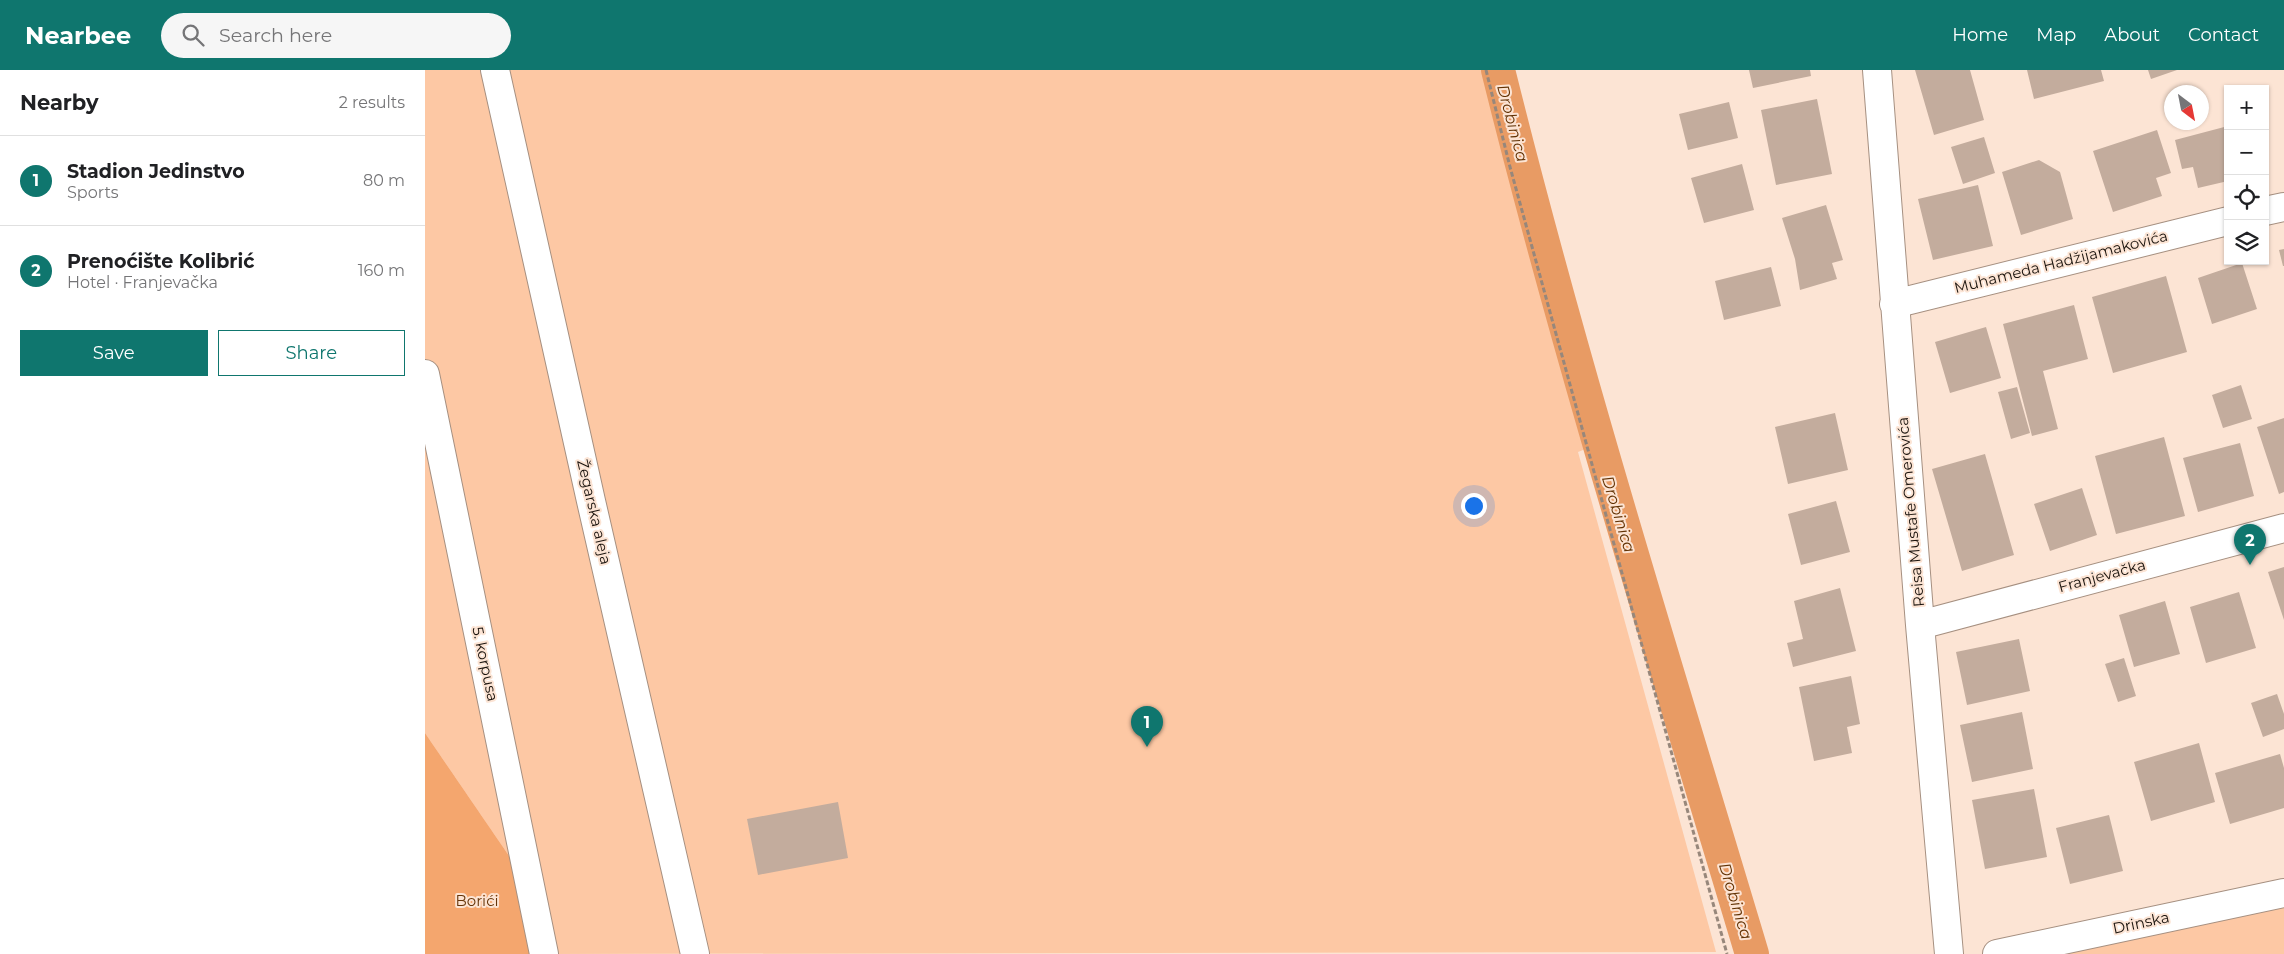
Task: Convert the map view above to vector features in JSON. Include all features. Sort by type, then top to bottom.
[{"type":"street","name":"Žegarska aleja","points":[[495,70],[588,492],[695,954]]},
{"type":"street","name":"Reisa Mustafe Omerovića","points":[[1877,70],[1920,625],[1949,954]]},
{"type":"street","points":[[2269,210],[2284,207]]},
{"type":"street","name":"Muhameda Hadžijamakovića","points":[[1894,304],[2224,222]]},
{"type":"street","name":"5. korpusa","points":[[425,374],[544,954]]},
{"type":"street","name":"Franjevačka","points":[[1920,625],[2284,528]]},
{"type":"street","name":"Drinska","points":[[1997,954],[2284,893]]},
{"type":"path","points":[[1486,70],[1510,167],[1727,954]]},
{"type":"shaded area","points":[[425,70],[1498,70],[1523,171],[1598,444],[1578,452],[1716,952],[544,954],[531,888],[425,733]]},
{"type":"shaded area","points":[[2284,893],[2284,954],[1997,954]]},
{"type":"green space","name":"Borići","points":[[425,733],[531,888],[544,954],[425,954]]},
{"type":"building","points":[[1749,70],[1810,70],[1811,76],[1753,88]]},
{"type":"building","points":[[1915,70],[1970,70],[1984,120],[1934,135]]},
{"type":"building","points":[[2027,70],[2101,70],[2104,81],[2034,99]]},
{"type":"building","points":[[2148,70],[2177,70],[2151,79]]},
{"type":"building","points":[[1817,99],[1832,174],[1776,185],[1761,110]]},
{"type":"building","points":[[1729,102],[1738,138],[1688,150],[1679,114]]},
{"type":"building","points":[[2224,127],[2224,182],[2198,188],[2193,167],[2182,169],[2175,140]]},
{"type":"building","points":[[2157,130],[2171,173],[2156,178],[2162,196],[2113,212],[2093,151]]},
{"type":"building","points":[[1984,137],[1995,173],[1963,184],[1951,147]]},
{"type":"building","points":[[2039,160],[2060,172],[2073,219],[2021,235],[2002,172]]},
{"type":"building","points":[[1742,164],[1754,210],[1704,223],[1691,178]]},
{"type":"building","points":[[1978,185],[1993,246],[1933,260],[1918,199]]},
{"type":"building","points":[[1826,205],[1843,260],[1832,263],[1837,279],[1800,290],[1795,259],[1782,218]]},
{"type":"building","points":[[2284,249],[2284,266],[2283,266],[2279,250]]},
{"type":"building","points":[[2236,265],[2243,265],[2257,309],[2212,324],[2198,278]]},
{"type":"building","points":[[1771,267],[1781,306],[1724,320],[1715,281]]},
{"type":"building","points":[[2166,276],[2187,352],[2113,373],[2092,297]]},
{"type":"building","points":[[2074,305],[2088,359],[2043,371],[2058,429],[2032,436],[2003,324]]},
{"type":"building","points":[[1986,327],[2001,378],[1950,393],[1935,342]]},
{"type":"building","points":[[2241,385],[2252,419],[2223,428],[2212,395]]},
{"type":"building","points":[[2017,387],[2030,433],[2011,439],[1998,392]]},
{"type":"building","points":[[1835,413],[1848,470],[1788,484],[1775,427]]},
{"type":"building","points":[[2284,418],[2284,492],[2279,494],[2257,427]]},
{"type":"building","points":[[2164,437],[2185,516],[2116,534],[2095,456]]},
{"type":"building","points":[[2240,443],[2254,496],[2198,512],[2183,458]]},
{"type":"building","points":[[1985,454],[2014,555],[1962,571],[1932,469]]},
{"type":"building","points":[[2082,488],[2097,535],[2050,551],[2034,504]]},
{"type":"building","points":[[1836,501],[1850,552],[1801,565],[1788,514]]},
{"type":"building","points":[[2284,567],[2284,620],[2268,572]]},
{"type":"building","points":[[1840,588],[1856,651],[1793,667],[1787,643],[1803,639],[1794,601]]},
{"type":"building","points":[[2239,592],[2256,648],[2206,663],[2190,607]]},
{"type":"building","points":[[2165,601],[2180,654],[2134,667],[2119,615]]},
{"type":"building","points":[[2019,639],[2030,691],[1967,705],[1956,652]]},
{"type":"building","points":[[2124,658],[2136,696],[2118,702],[2105,664]]},
{"type":"building","points":[[1851,676],[1860,724],[1847,727],[1852,753],[1814,761],[1799,687]]},
{"type":"building","points":[[2277,694],[2284,714],[2284,729],[2263,737],[2251,703]]},
{"type":"building","points":[[2022,712],[2033,769],[1972,782],[1960,725]]},
{"type":"building","points":[[2199,743],[2215,802],[2151,821],[2134,762]]},
{"type":"building","points":[[2280,754],[2284,768],[2284,808],[2230,824],[2215,773]]},
{"type":"building","points":[[2034,789],[2047,857],[1985,869],[1972,800]]},
{"type":"building","points":[[838,802],[848,858],[758,875],[747,819]]},
{"type":"building","points":[[2109,815],[2123,871],[2070,884],[2056,828]]},
{"type":"waterway","name":"Drobinica","points":[[1498,70],[1588,403],[1652,624],[1752,954]]},
{"type":"place","name":"Prenoćište Kolibrić","points":[[2250,565]]},
{"type":"place","name":"Stadion Jedinstvo","points":[[1147,747]]}]
